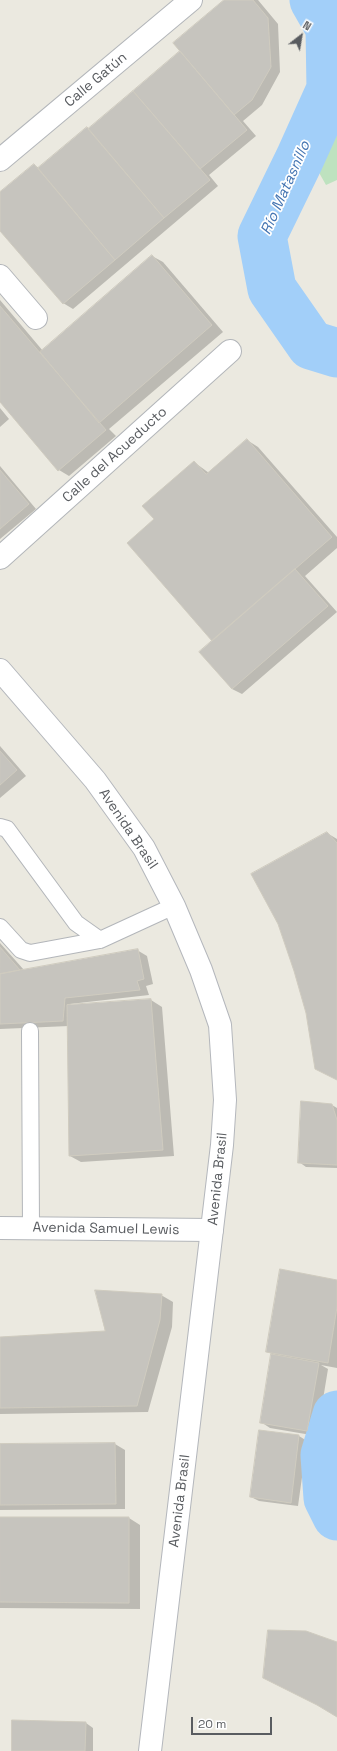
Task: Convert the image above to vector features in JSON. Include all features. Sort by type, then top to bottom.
[{"type":"main road","name":"Calle Gatún","points":[[0,160],[191,0]]},
{"type":"main road","points":[[0,276],[36,318]]},
{"type":"main road","name":"Calle del Acueducto","points":[[0,558],[230,351]]},
{"type":"main road","name":"Avenida Brasil","points":[[0,670],[95,780],[144,848],[174,906],[201,970],[220,1025],[225,1100],[222,1146],[150,1751]]},
{"type":"main road","name":"Avenida Samuel Lewis","points":[[0,1228],[212,1230]]},
{"type":"lane","points":[[0,827],[7,829],[76,922],[100,940]]},
{"type":"lane","points":[[0,927],[21,950],[30,953],[100,940],[174,906]]},
{"type":"lane","points":[[30,1031],[30,1228]]},
{"type":"green space","points":[[304,0],[337,0],[337,180],[326,185],[299,137],[320,88],[321,34]]},
{"type":"building","points":[[224,0],[253,0],[268,18],[271,67],[252,100],[234,115],[173,43]]},
{"type":"building","points":[[180,51],[247,130],[200,169],[133,91]]},
{"type":"building","points":[[133,91],[210,180],[164,218],[88,129]]},
{"type":"building","points":[[87,127],[164,218],[115,260],[38,168]]},
{"type":"building","points":[[34,164],[115,260],[63,304],[0,231],[0,192]]},
{"type":"building","points":[[152,255],[212,325],[99,423],[40,352]]},
{"type":"building","points":[[0,306],[106,430],[58,471],[0,402]]},
{"type":"building","points":[[247,439],[332,537],[212,641],[127,543],[154,519],[142,506],[194,461],[206,474]]},
{"type":"building","points":[[0,470],[29,504],[0,529]]},
{"type":"building","points":[[295,569],[328,606],[232,689],[199,652]]},
{"type":"building","points":[[0,751],[17,770],[0,785]]},
{"type":"building","points":[[327,832],[337,843],[337,1080],[315,1069],[306,1013],[294,971],[278,924],[251,874]]},
{"type":"building","points":[[0,947],[20,970],[0,974]]},
{"type":"building","points":[[138,949],[144,979],[137,981],[140,990],[65,998],[63,1021],[0,1024],[0,974]]},
{"type":"building","points":[[151,999],[163,1150],[69,1156],[67,1005]]},
{"type":"building","points":[[301,1101],[332,1104],[337,1120],[337,1165],[298,1163]]},
{"type":"building","points":[[280,1269],[337,1280],[337,1307],[328,1363],[266,1352]]},
{"type":"building","points":[[95,1290],[162,1294],[160,1320],[137,1406],[0,1408],[0,1337],[105,1331]]},
{"type":"building","points":[[271,1354],[319,1363],[307,1431],[260,1423]]},
{"type":"building","points":[[259,1430],[299,1435],[291,1503],[250,1497]]},
{"type":"building","points":[[115,1443],[116,1504],[0,1505],[0,1444]]},
{"type":"building","points":[[0,1517],[129,1517],[129,1603],[0,1602]]},
{"type":"building","points":[[268,1630],[306,1631],[337,1642],[337,1717],[317,1705],[263,1678]]},
{"type":"building","points":[[12,1720],[86,1722],[85,1751],[12,1751]]},
{"type":"waterway","name":"Río Matasnillo","points":[[314,0],[330,28],[331,89],[300,158],[262,236],[272,289],[311,345],[337,353]]},
{"type":"waterway","name":"Río Matasnillo","points":[[337,1415],[325,1455],[328,1498],[337,1516]]}]
